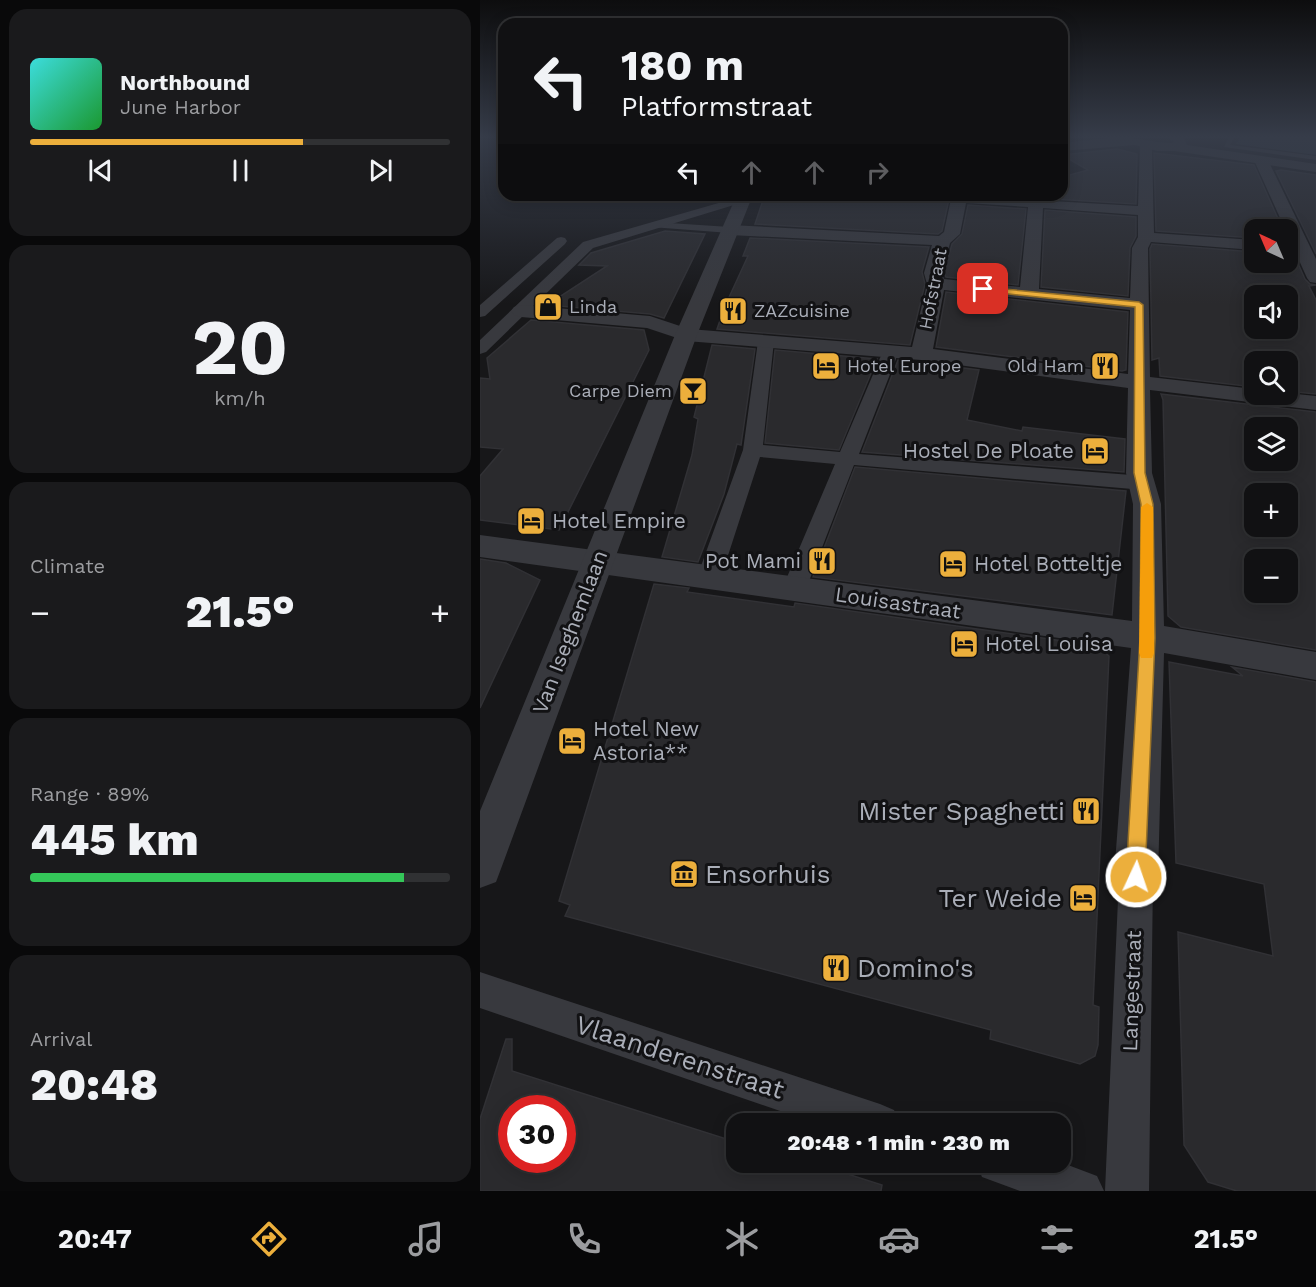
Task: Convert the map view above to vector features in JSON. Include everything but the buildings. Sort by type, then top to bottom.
[{"type":"street","name":"Langestraat","points":[[1127,1191],[1136,877],[1148,638],[1147,504],[1144,483],[1139,473],[1140,248],[1146,237],[1144,193]]},
{"type":"street","points":[[1277,193],[1316,278]]},
{"type":"street","points":[[480,349],[588,245],[736,201]]},
{"type":"street","name":"Van Iseghemlaan","points":[[480,866],[686,335],[730,230],[748,201]]},
{"type":"street","name":"Hofstraat","points":[[921,354],[936,284],[933,273],[942,241],[952,234],[957,201]]},
{"type":"street","points":[[997,201],[1146,211]]},
{"type":"street","points":[[1029,294],[1036,205]]},
{"type":"street","points":[[730,230],[942,241]]},
{"type":"street","points":[[1146,237],[1244,244]]},
{"type":"street","points":[[483,311],[561,241]]},
{"type":"street","points":[[936,284],[1139,305]]},
{"type":"street","points":[[483,311],[521,311],[650,322],[686,335],[921,354],[1139,383],[1316,403]]},
{"type":"street","points":[[709,577],[753,450],[766,341]]},
{"type":"street","points":[[794,589],[845,459],[891,351]]},
{"type":"street","points":[[753,450],[1144,483]]},
{"type":"street","name":"Louisastraat","points":[[480,546],[1148,638],[1316,666]]},
{"type":"street","name":"Vlaanderenstraat","points":[[480,990],[847,1113]]},
{"type":"street","points":[[1029,1173],[1082,1191]]},
{"type":"lane","points":[[654,225],[730,230]]},
{"type":"slow traffic","points":[[1147,507],[1147,653]]},
{"type":"place","name":"Linda","points":[[548,307]]},
{"type":"place","name":"ZAZcuisine","points":[[733,311]]},
{"type":"place","name":"Hotel Europe","points":[[826,366]]},
{"type":"place","name":"Old Ham","points":[[1105,366]]},
{"type":"place","name":"Carpe Diem","points":[[693,391]]},
{"type":"place","name":"Hostel De Ploate","points":[[1095,451]]},
{"type":"place","name":"Hotel Empire","points":[[531,521]]},
{"type":"place","name":"Pot Mami","points":[[822,561]]},
{"type":"place","name":"Hotel Botteltje","points":[[953,564]]},
{"type":"place","name":"Hotel Louisa","points":[[964,644]]},
{"type":"place","name":"Hotel New Astoria**","points":[[572,741]]},
{"type":"place","name":"Mister Spaghetti","points":[[1086,811]]},
{"type":"place","name":"Ensorhuis","points":[[684,874]]},
{"type":"place","name":"Ter Weide","points":[[1083,898]]},
{"type":"place","name":"Domino's","points":[[836,968]]},
{"type":"route","points":[[983,289],[1139,305],[1139,473],[1144,483],[1147,504],[1148,638],[1136,877]]}]
